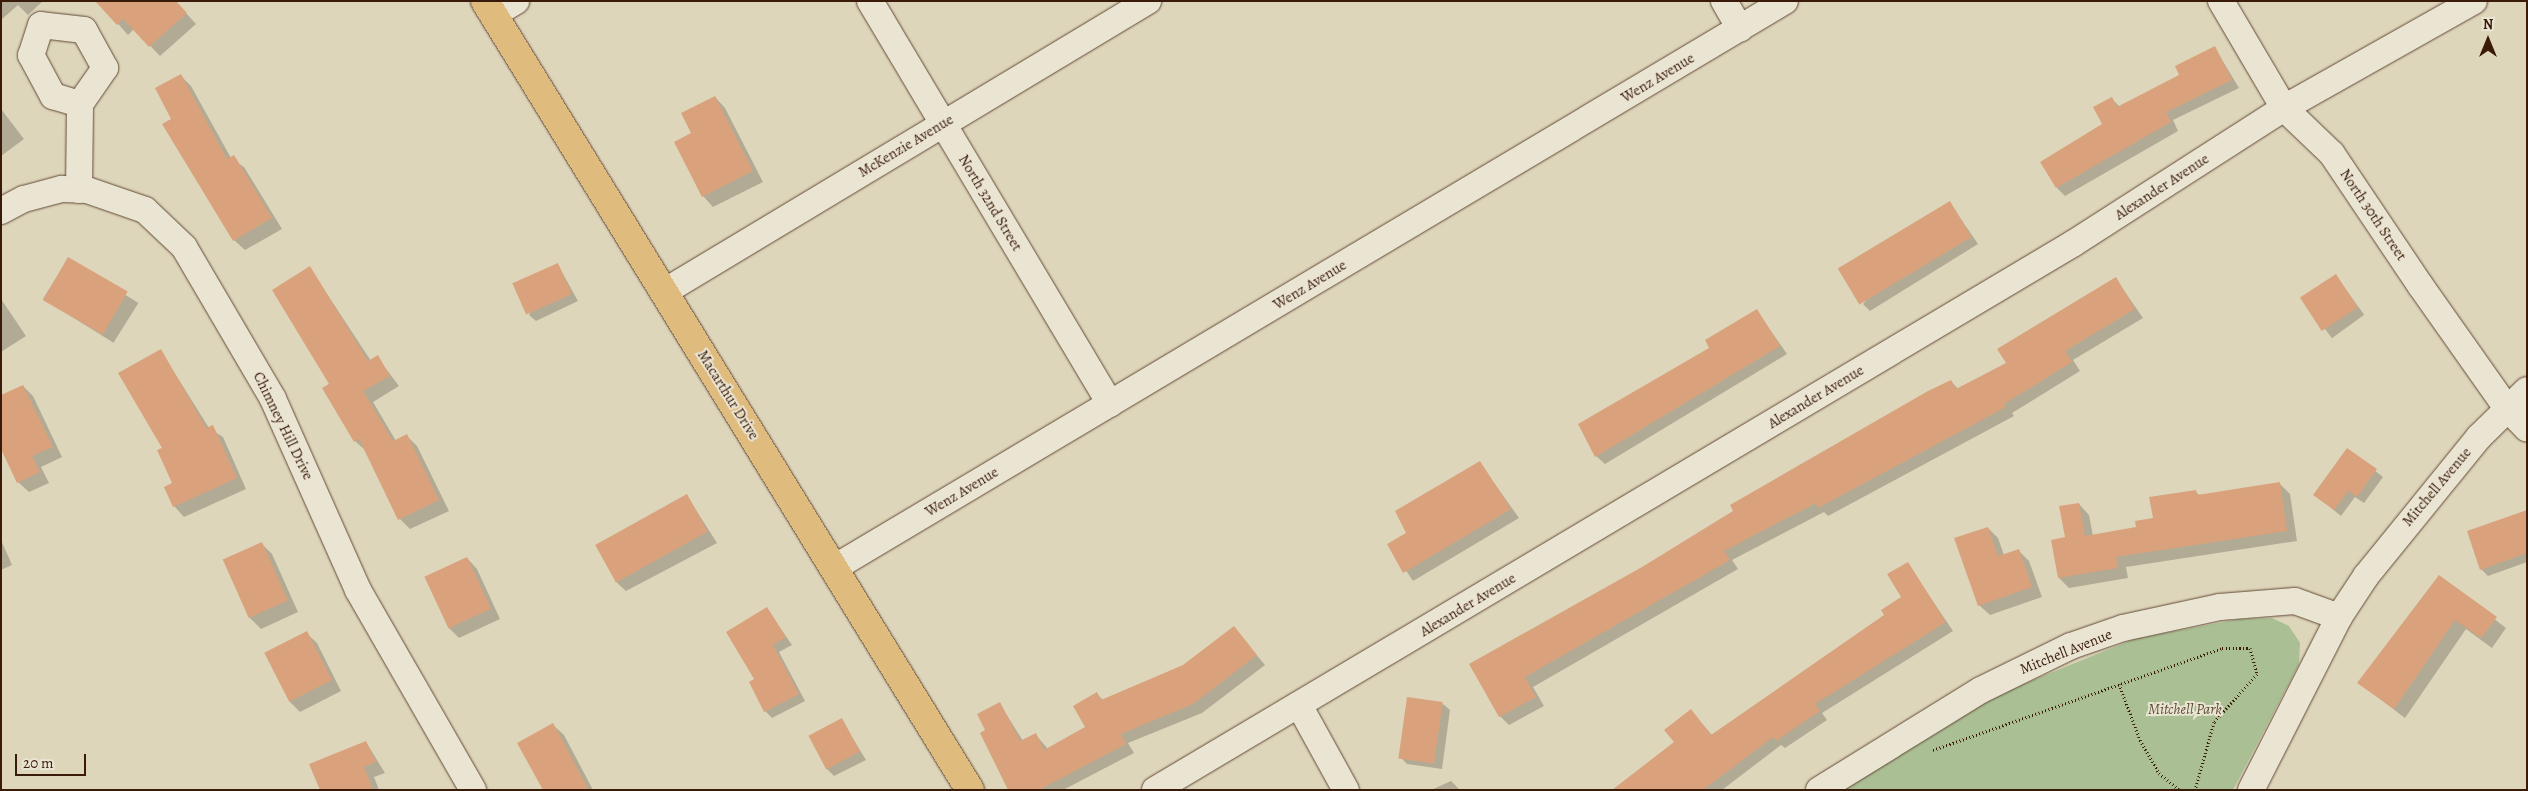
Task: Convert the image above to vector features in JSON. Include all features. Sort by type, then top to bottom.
[{"type":"main road","name":"Macarthur Drive","points":[[498,6],[664,292],[970,790]]},
{"type":"street","name":"North 32nd Street","points":[[870,1],[1110,404]]},
{"type":"street","name":"McKenzie Avenue","points":[[664,292],[1148,1]]},
{"type":"street","points":[[1724,1],[1740,29]]},
{"type":"street","name":"Wenz Avenue","points":[[834,568],[1785,1]]},
{"type":"street","name":"North 30th Street","points":[[2221,1],[2284,108],[2332,154],[2506,407],[2527,430]]},
{"type":"street","name":"Alexander Avenue","points":[[1155,790],[2074,243],[2284,108],[2474,1]]},
{"type":"street","points":[[79,190],[80,104]]},
{"type":"street","name":"Chimney Hill Drive","points":[[1,211],[24,199],[79,190],[130,201],[167,227],[184,247],[273,399],[358,590],[473,790]]},
{"type":"street","name":"Mitchell Avenue","points":[[2251,790],[2339,617],[2408,522],[2506,407],[2527,390]]},
{"type":"street","name":"Mitchell Avenue","points":[[1819,790],[1997,682],[2071,646],[2123,628],[2220,607],[2295,601],[2339,617]]},
{"type":"street","points":[[1299,706],[1346,790]]},
{"type":"path","points":[[1926,753],[2222,648],[2250,648],[2257,674],[2214,722],[2195,790]]},
{"type":"path","points":[[2119,684],[2140,740],[2159,772],[2179,790]]},
{"type":"green space","name":"Mitchell Park","points":[[2272,618],[2289,626],[2300,643],[2299,664],[2233,790],[1844,790],[1979,702],[2134,639],[2239,619]]},
{"type":"building","points":[[95,1],[176,1],[187,13],[149,47],[123,19],[117,25]]},
{"type":"building","points":[[2215,46],[2232,80],[2166,112],[2171,122],[2056,188],[2040,162],[2102,124],[2093,107],[2112,97],[2117,107],[2179,75],[2175,66]]},
{"type":"building","points":[[181,74],[227,159],[234,155],[272,218],[233,241],[162,124],[171,119],[155,88]]},
{"type":"building","points":[[715,96],[753,171],[702,197],[674,142],[691,133],[681,113]]},
{"type":"building","points":[[1950,201],[1972,237],[1859,304],[1838,268]]},
{"type":"building","points":[[68,257],[128,292],[103,335],[43,300]]},
{"type":"building","points":[[558,263],[572,294],[526,314],[512,283]]},
{"type":"building","points":[[310,266],[368,361],[378,355],[390,376],[363,391],[393,441],[407,434],[439,500],[398,520],[359,439],[354,442],[322,388],[329,384],[272,290]]},
{"type":"building","points":[[2336,274],[2358,308],[2322,331],[2300,297]]},
{"type":"building","points":[[2116,277],[2135,309],[2065,351],[2072,362],[2004,404],[2006,407],[1818,508],[1816,503],[1724,551],[1730,560],[1525,677],[1536,697],[1499,717],[1469,664],[1642,567],[1733,511],[1730,505],[1928,391],[1951,380],[1956,389],[2006,363],[1997,349]]},
{"type":"building","points":[[1757,309],[1780,346],[1595,457],[1578,424],[1709,348],[1705,340]]},
{"type":"building","points":[[161,349],[206,428],[213,425],[237,478],[173,507],[164,487],[172,483],[157,450],[162,448],[118,373]]},
{"type":"building","points":[[23,385],[53,447],[32,456],[40,472],[17,483],[1,449],[1,395]]},
{"type":"building","points":[[2347,448],[2377,469],[2357,497],[2348,491],[2334,510],[2313,495]]},
{"type":"building","points":[[1480,461],[1511,509],[1403,573],[1387,544],[1406,533],[1395,511]]},
{"type":"building","points":[[2280,482],[2287,531],[2116,557],[2118,568],[2058,578],[2051,540],[2065,537],[2059,506],[2079,503],[2085,536],[2136,527],[2135,521],[2153,518],[2149,497],[2196,490],[2197,495]]},
{"type":"building","points":[[687,494],[708,532],[616,583],[595,545]]},
{"type":"building","points":[[2527,510],[2527,553],[2480,570],[2467,531]]},
{"type":"building","points":[[1988,527],[1998,556],[2019,549],[2032,587],[1978,606],[1954,538]]},
{"type":"building","points":[[262,542],[288,600],[249,618],[223,559]]},
{"type":"building","points":[[467,557],[491,609],[448,629],[424,577]]},
{"type":"building","points":[[1908,562],[1946,622],[1815,704],[1820,711],[1776,741],[1773,737],[1703,790],[1612,790],[1674,742],[1664,730],[1691,709],[1711,735],[1884,615],[1881,610],[1901,597],[1887,574]]},
{"type":"building","points":[[2439,575],[2497,617],[2481,638],[2455,620],[2394,709],[2357,683]]},
{"type":"building","points":[[767,607],[786,637],[773,645],[799,694],[764,712],[749,682],[754,679],[726,632]]},
{"type":"building","points":[[1234,626],[1257,655],[1193,704],[1121,734],[1126,744],[1039,790],[1008,790],[980,733],[985,730],[977,714],[1000,702],[1020,741],[1036,733],[1044,750],[1085,727],[1073,706],[1097,692],[1101,700],[1183,665]]},
{"type":"building","points":[[307,631],[332,680],[289,702],[264,653]]},
{"type":"building","points":[[1407,697],[1443,702],[1434,763],[1398,758]]},
{"type":"building","points":[[842,718],[860,752],[826,769],[808,736]]},
{"type":"building","points":[[553,723],[589,790],[543,790],[517,743]]},
{"type":"building","points":[[366,741],[376,762],[364,767],[373,790],[320,790],[309,764]]}]
